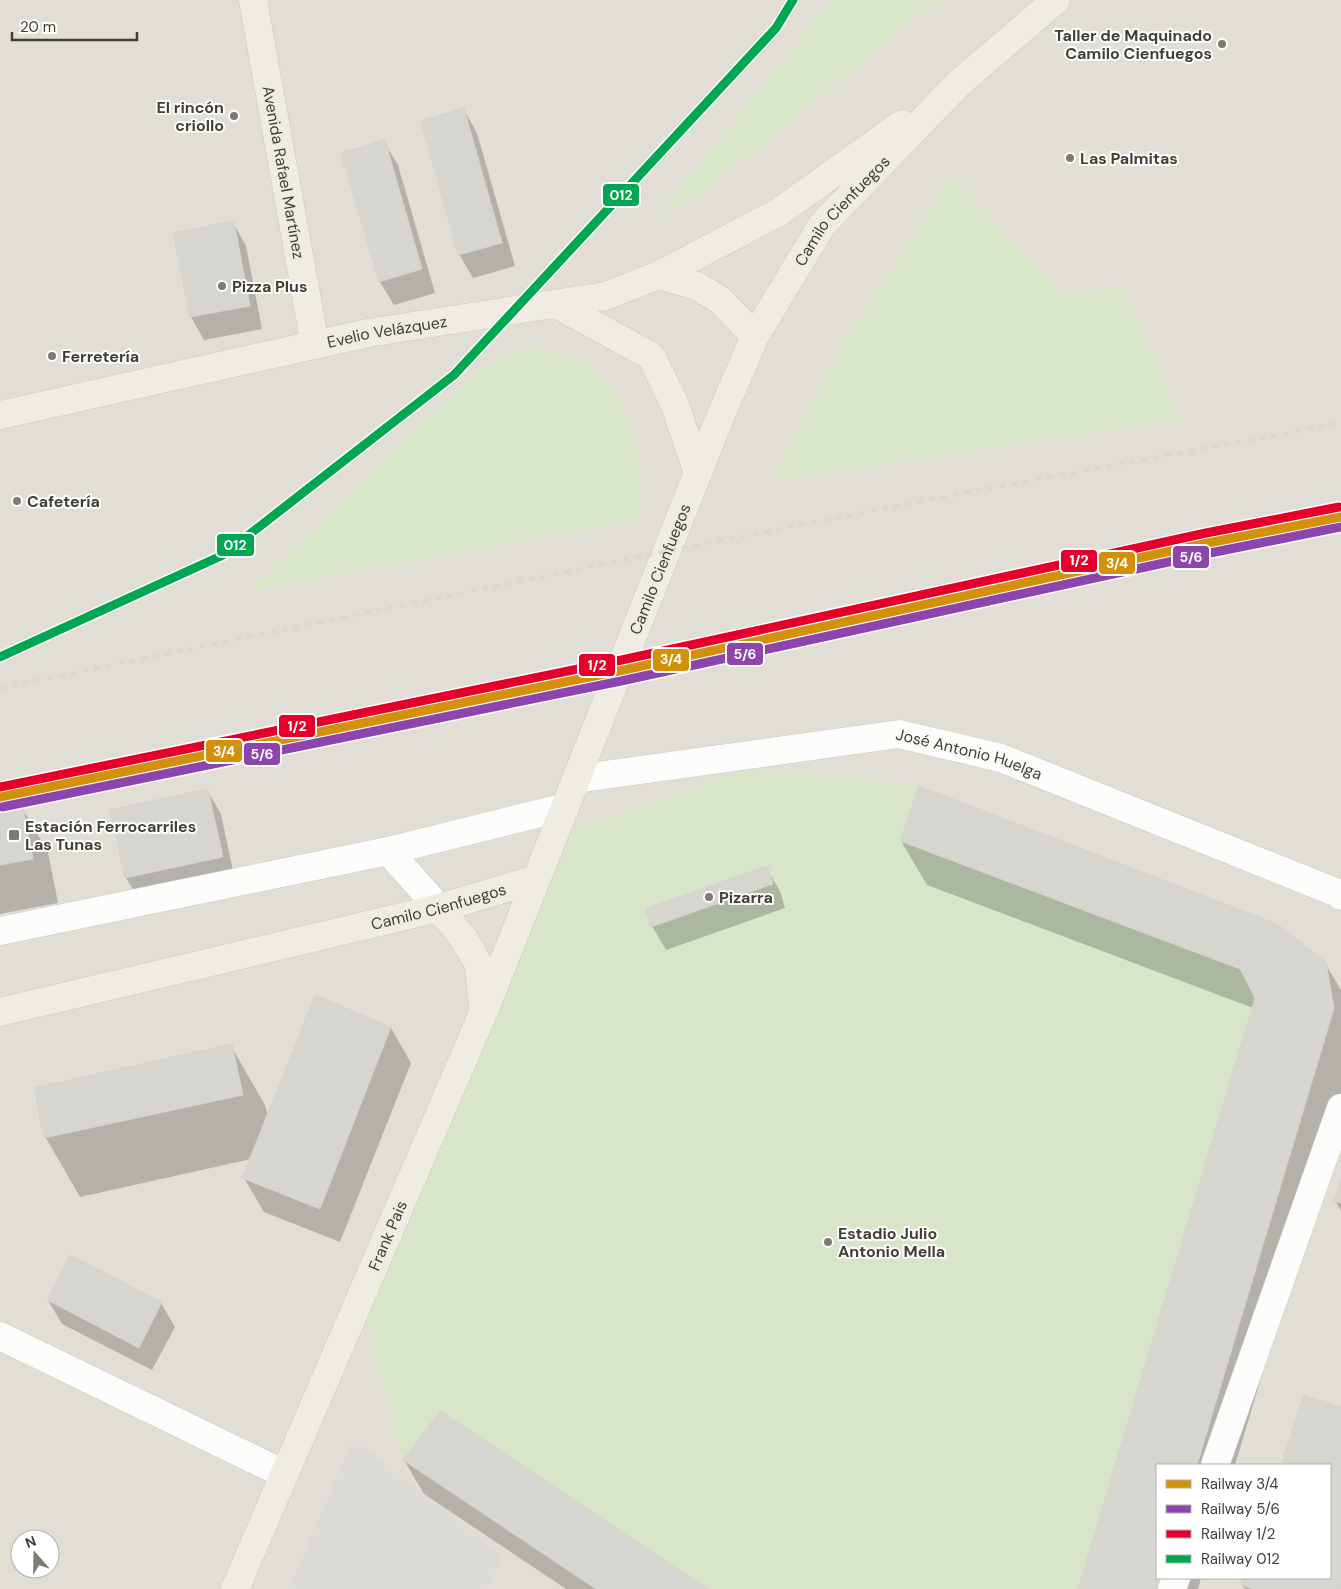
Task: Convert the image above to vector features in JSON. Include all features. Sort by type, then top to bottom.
[{"type":"main road","name":"Avenida Rafael Martínez","points":[[253,0],[314,345]]},
{"type":"main road","name":"Camilo Cienfuegos","points":[[0,1012],[439,908],[536,879],[698,473],[755,336],[822,225],[958,84],[1056,0]]},
{"type":"main road","name":"Evelio Velázquez","points":[[0,415],[368,333],[604,296],[659,275],[779,212],[958,84]]},
{"type":"main road","points":[[659,275],[697,286],[720,300],[755,336]]},
{"type":"main road","points":[[556,304],[650,356],[675,405],[698,473]]},
{"type":"main road","name":"Frank Pais","points":[[235,1589],[484,1011],[536,879]]},
{"type":"main road","points":[[439,908],[464,939],[479,965],[484,1011]]},
{"type":"street","name":"José Antonio Huelga","points":[[576,779],[899,734],[1001,758],[1341,896]]},
{"type":"street","points":[[0,931],[388,851],[565,807]]},
{"type":"street","points":[[388,851],[439,908]]},
{"type":"street","points":[[1215,1464],[1341,1108]]},
{"type":"street","points":[[0,1336],[284,1474]]},
{"type":"shaded area","points":[[0,0],[1341,0],[1341,1589],[0,1589]]},
{"type":"shaded area","points":[[353,1438],[502,1556],[486,1589],[289,1589]]},
{"type":"green space","points":[[831,0],[938,0],[704,192],[657,216]]},
{"type":"green space","points":[[952,174],[1061,293],[1123,288],[1181,420],[771,481],[838,354]]},
{"type":"green space","points":[[526,347],[584,360],[626,410],[642,465],[638,520],[248,591],[475,373]]},
{"type":"green space","name":"Estadio Julio Antonio Mella","points":[[749,768],[919,786],[1277,924],[1326,962],[1334,1008],[1197,1464],[1156,1464],[1156,1579],[1163,1579],[1160,1589],[596,1589],[403,1460],[364,1311],[510,975],[576,830]]},
{"type":"building","points":[[464,108],[502,243],[458,255],[421,121]]},
{"type":"building","points":[[385,140],[422,269],[379,282],[341,153]]},
{"type":"building","points":[[234,221],[250,306],[190,317],[173,233]]},
{"type":"building","points":[[919,786],[1277,924],[1326,962],[1334,1008],[1197,1464],[1156,1464],[1156,1579],[1163,1579],[1160,1589],[1078,1589],[1255,998],[1240,969],[900,841]]},
{"type":"building","points":[[208,789],[223,857],[125,878],[110,810]]},
{"type":"building","name":"Estación Ferrocarriles Las Tunas","points":[[23,807],[33,859],[0,865],[0,811]]},
{"type":"building","name":"Pizarra","points":[[767,866],[773,884],[651,927],[645,909]]},
{"type":"building","points":[[315,995],[391,1027],[320,1209],[242,1178]]},
{"type":"building","points":[[232,1044],[243,1095],[44,1138],[34,1088]]},
{"type":"building","points":[[1341,1179],[1341,1203],[1334,1201]]},
{"type":"building","points":[[70,1255],[162,1302],[139,1348],[47,1300]]},
{"type":"building","points":[[1304,1395],[1341,1407],[1341,1589],[1254,1589],[1241,1585],[1243,1579],[1331,1579],[1331,1464],[1281,1464]]},
{"type":"building","points":[[440,1411],[708,1589],[596,1589],[403,1460]]},
{"type":"railway","points":[[0,688],[667,551],[964,493],[1341,423]]},
{"type":"rail line","name":"012","points":[[0,657],[223,555],[454,375],[776,28],[793,0]]},
{"type":"rail line","name":"1/2","points":[[0,787],[617,661],[1206,533],[1339,507]]},
{"type":"rail line","name":"3/4","points":[[0,797],[619,671],[1208,543],[1341,517]]},
{"type":"rail line","name":"5/6","points":[[2,807],[621,681],[1210,553],[1341,527]]},
{"type":"place","name":"Taller de Maquinado Camilo Cienfuegos","points":[[1222,44]]},
{"type":"place","name":"El rincón criollo","points":[[234,116]]},
{"type":"place","name":"Las Palmitas","points":[[1070,158]]},
{"type":"place","name":"Pizza Plus","points":[[222,286]]},
{"type":"place","name":"Ferretería","points":[[52,356]]},
{"type":"place","name":"Cafetería","points":[[17,501]]},
{"type":"place","name":"Estación Ferrocarriles Las Tunas","points":[[14,835]]},
{"type":"place","name":"Pizarra","points":[[709,897]]},
{"type":"place","name":"Estadio Julio Antonio Mella","points":[[828,1242]]}]
